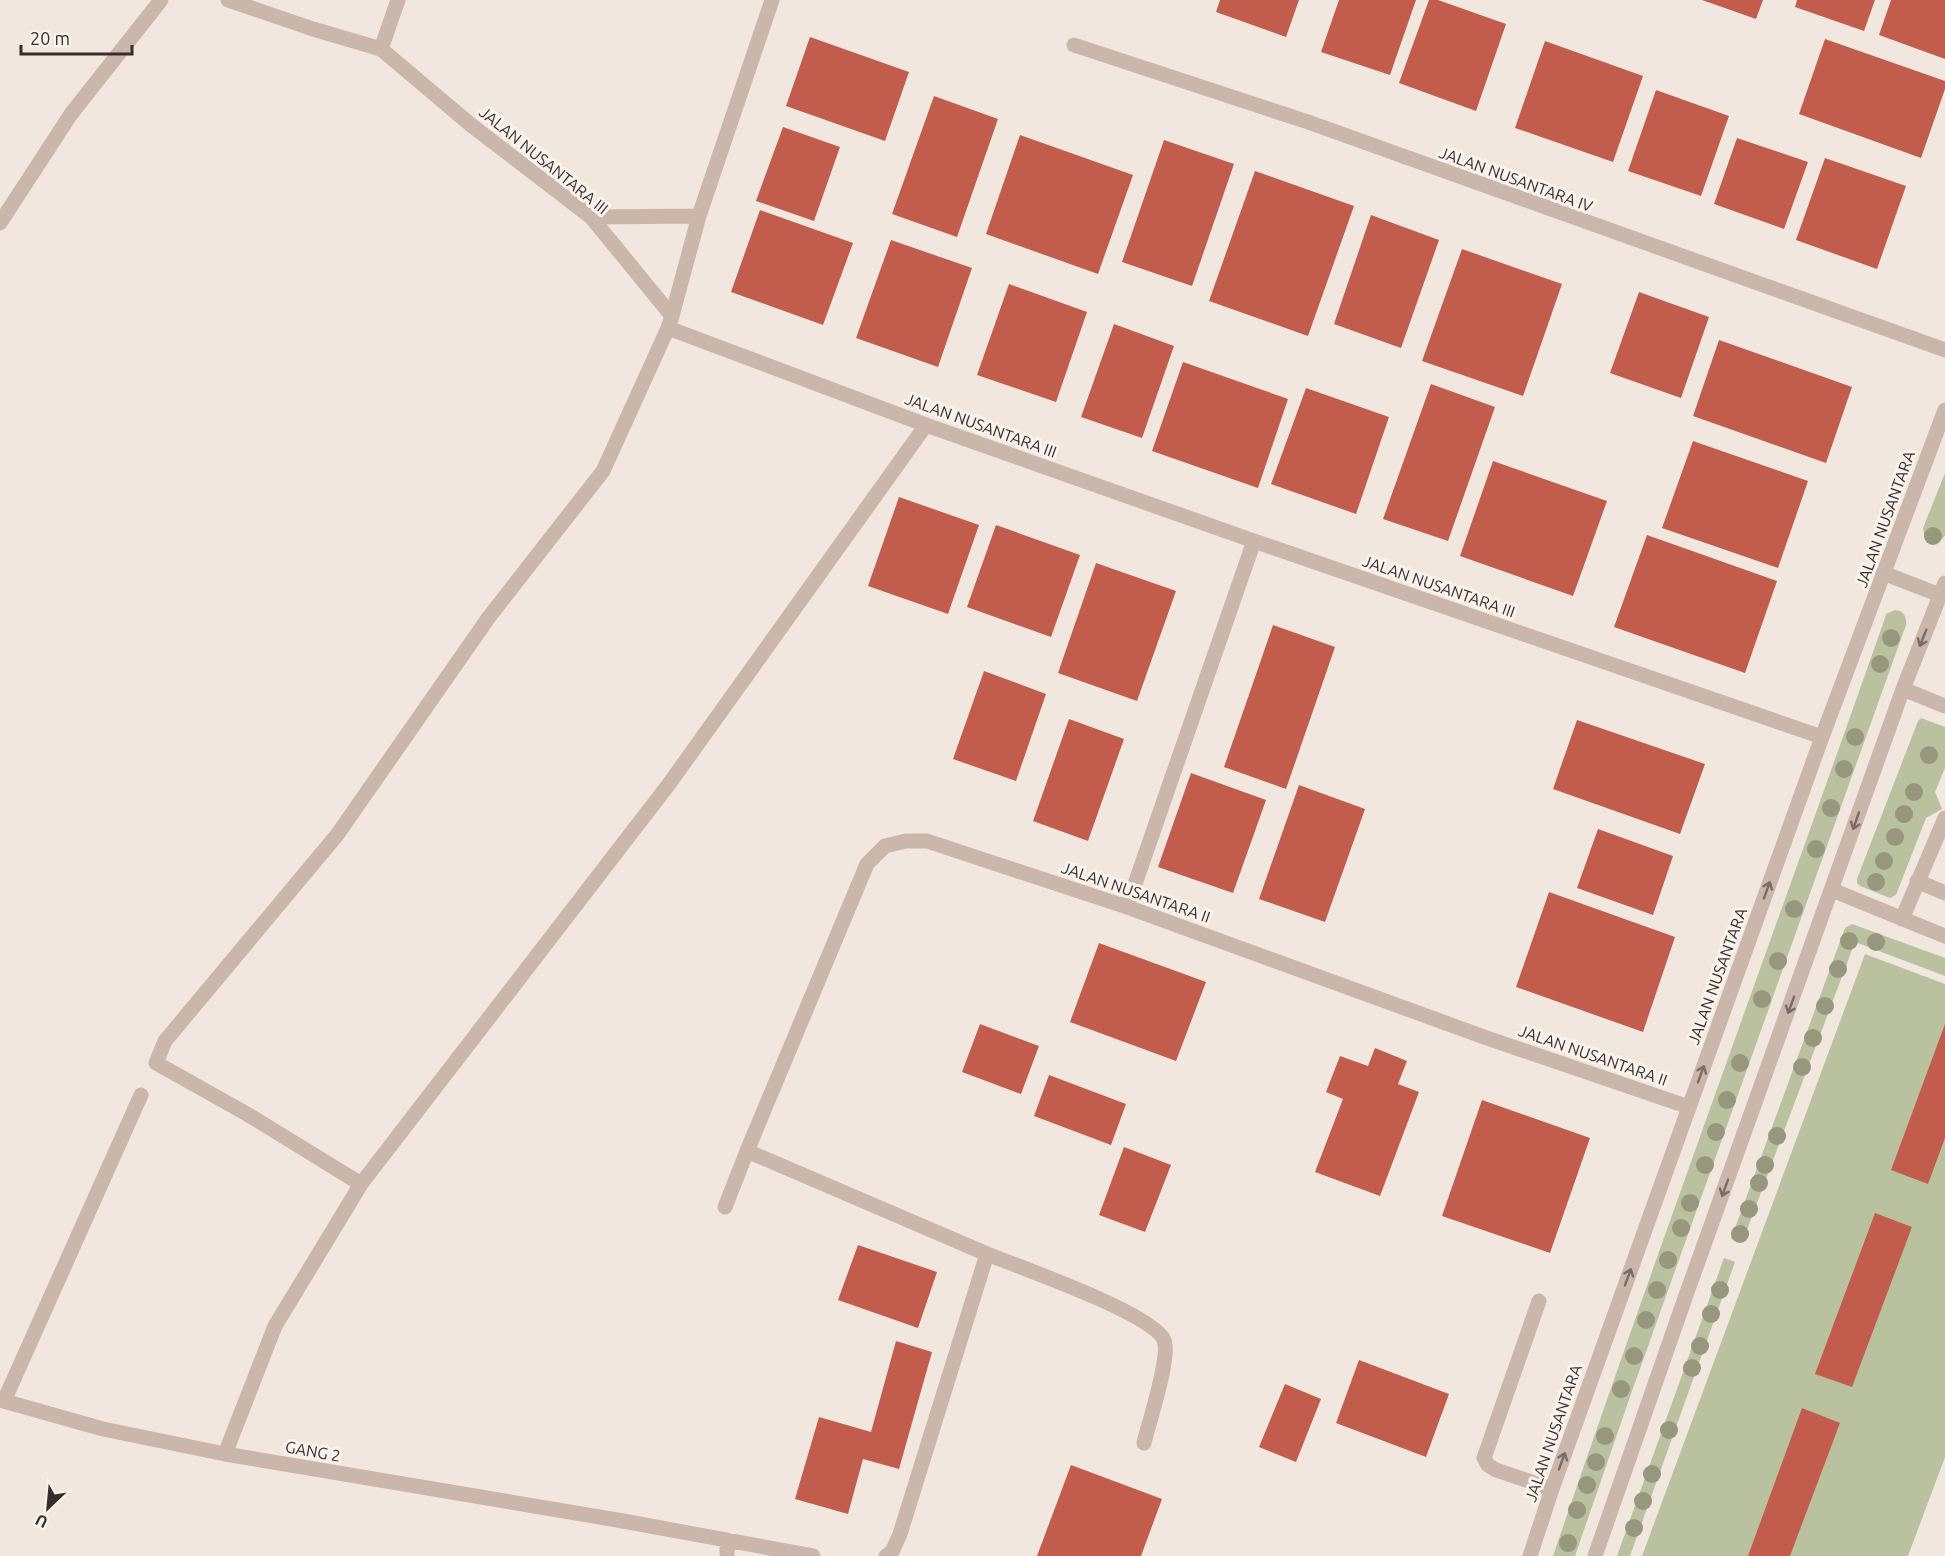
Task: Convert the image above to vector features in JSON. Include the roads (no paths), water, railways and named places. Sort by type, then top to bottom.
[{"type":"street","points":[[0,223],[71,114],[161,0]]},
{"type":"street","name":"JALAN NUSANTARA III","points":[[228,0],[381,49],[471,125],[591,217],[670,322],[926,425],[1822,737]]},
{"type":"street","points":[[381,49],[398,0]]},
{"type":"street","points":[[361,1184],[247,1114],[156,1063],[165,1041],[336,835],[489,617],[603,471],[670,322],[699,216],[771,0]]},
{"type":"street","name":"JALAN NUSANTARA IV","points":[[1074,45],[1308,123],[1945,350]]},
{"type":"street","points":[[591,217],[699,216]]},
{"type":"street","name":"JALAN NUSANTARA","points":[[1530,1556],[1822,737],[1945,410]]},
{"type":"street","points":[[225,1454],[275,1326],[361,1184],[669,784],[926,425]]},
{"type":"street","points":[[1128,907],[1254,541]]},
{"type":"street","points":[[1595,1556],[1903,689],[1943,589],[1883,573]]},
{"type":"street","points":[[1903,689],[1945,706]]},
{"type":"street","points":[[1902,919],[1945,818]]},
{"type":"street","name":"JALAN NUSANTARA II","points":[[725,1207],[867,864],[885,846],[906,841],[927,841],[1128,907],[1484,1037],[1689,1107]]},
{"type":"street","points":[[1917,881],[1945,892]]},
{"type":"street","points":[[1832,890],[1945,936]]},
{"type":"street","points":[[2,1400],[141,1095]]},
{"type":"street","points":[[747,1151],[987,1254],[1115,1305],[1145,1321],[1164,1339],[1166,1356],[1144,1443]]},
{"type":"street","points":[[886,1556],[892,1552],[900,1534],[987,1254]]},
{"type":"street","points":[[1539,1301],[1484,1458],[1488,1465],[1496,1470],[1552,1489]]},
{"type":"street","name":"GANG 2","points":[[2,1400],[103,1429],[225,1454],[623,1521],[813,1556]]},
{"type":"street","points":[[727,1540],[727,1556]]}]
